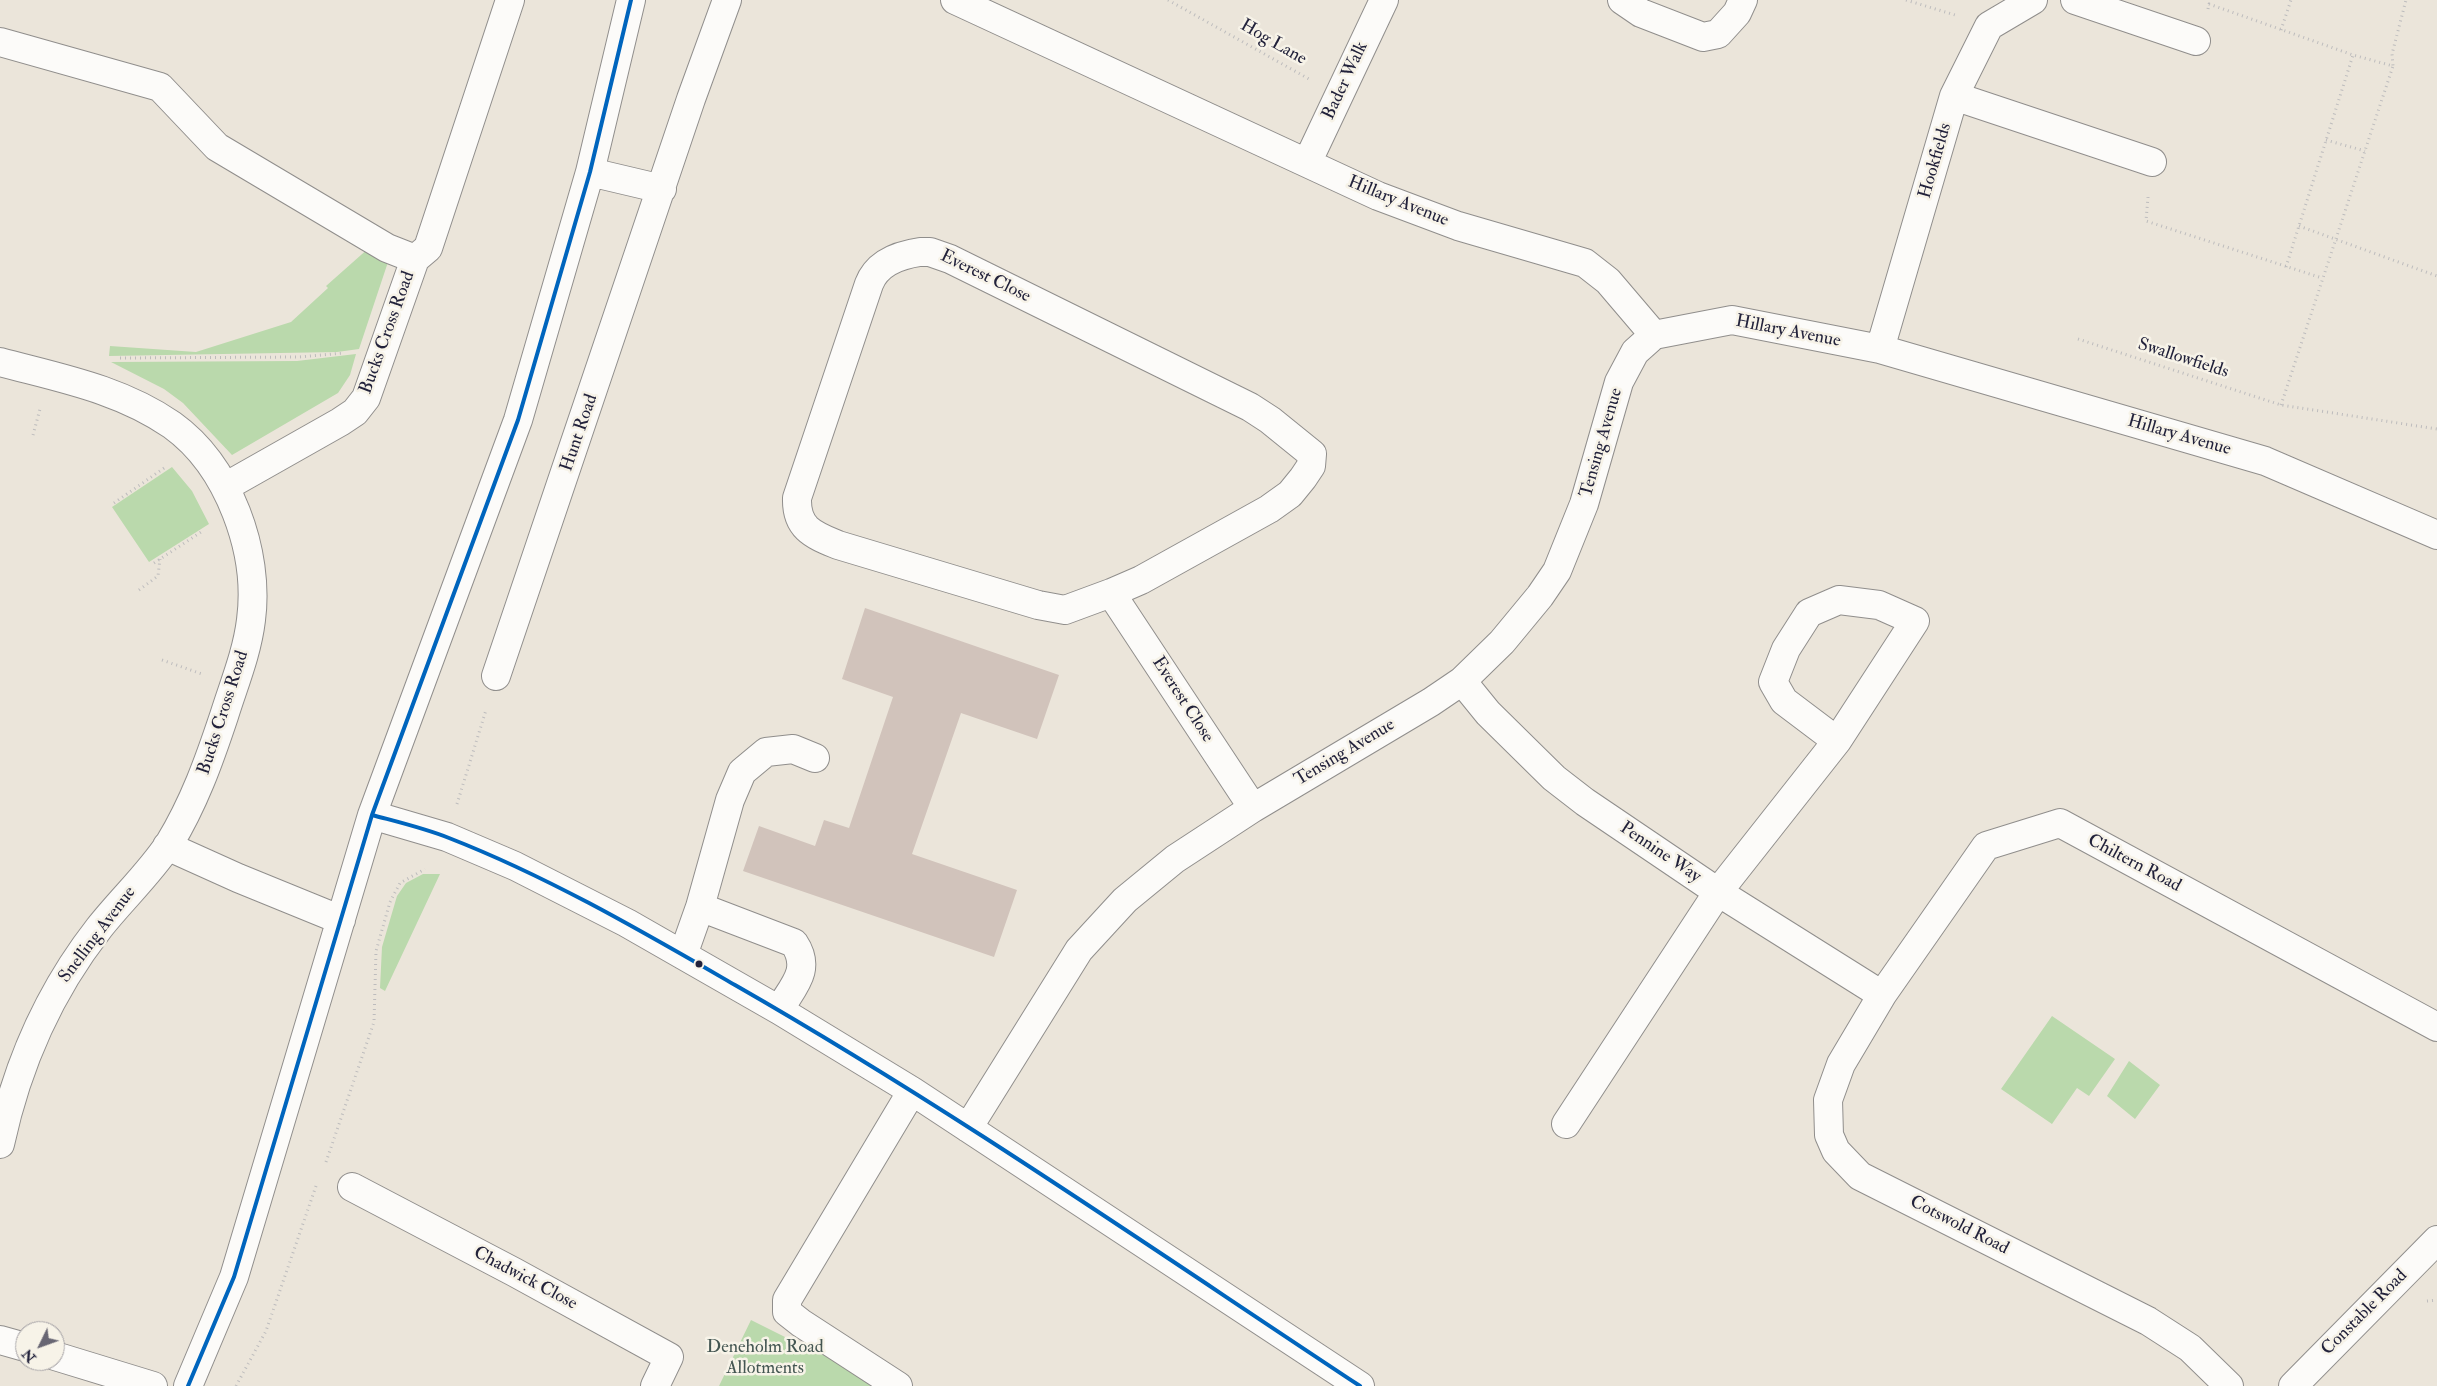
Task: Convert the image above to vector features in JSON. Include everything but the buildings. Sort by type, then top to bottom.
[{"type":"street","name":"Bucks Cross Road","points":[[225,487],[340,422],[362,405],[370,388],[415,259],[428,248],[510,0]]},
{"type":"street","points":[[188,1386],[234,1277],[372,816],[518,420],[590,172],[631,0]]},
{"type":"street","name":"Hunt Road","points":[[496,676],[727,0]]},
{"type":"street","name":"Hillary Avenue","points":[[955,0],[1378,196],[1438,219],[1585,263],[1608,281],[1654,335],[1732,320],[1880,350],[2265,461],[2437,535]]},
{"type":"street","name":"Bader Walk","points":[[1307,163],[1384,0]]},
{"type":"street","points":[[1622,0],[1641,13],[1703,37],[1718,34],[1737,13],[1744,0]]},
{"type":"street","points":[[1989,26],[2033,0]]},
{"type":"street","points":[[2075,0],[2196,41]]},
{"type":"street","name":"Hookfields","points":[[1880,350],[1954,96],[1989,26]]},
{"type":"street","points":[[0,42],[160,88],[218,147],[388,248],[415,259]]},
{"type":"street","points":[[1954,96],[2152,162]]},
{"type":"street","points":[[590,172],[662,189]]},
{"type":"street","name":"Everest Close","points":[[920,252],[930,252],[950,259],[1250,407],[1270,420],[1312,454],[1313,459],[1308,471],[1290,494],[1282,500],[1140,580],[1111,593],[1071,608],[1056,609],[838,545],[815,536],[807,530],[798,510],[799,492],[873,273],[882,266],[920,252]]},
{"type":"street","name":"Tensing Avenue","points":[[968,1128],[1074,958],[1108,916],[1174,859],[1252,808],[1424,706],[1462,680],[1502,642],[1540,596],[1557,571],[1584,504],[1619,382],[1635,352],[1654,335]]},
{"type":"street","name":"Bucks Cross Road","points":[[0,362],[122,396],[154,414],[175,428],[193,445],[225,487],[236,510],[252,563],[254,587],[251,620],[245,651],[206,771],[188,811],[167,846]]},
{"type":"street","name":"Everest Close","points":[[1111,593],[1252,808]]},
{"type":"street","points":[[1566,1124],[1718,892],[1837,741],[1915,621],[1879,605],[1839,600],[1809,613],[1786,649],[1772,682],[1784,701],[1837,741]]},
{"type":"street","name":"Pennine Way","points":[[1462,680],[1488,713],[1554,778],[1591,806],[1718,892],[1882,995]]},
{"type":"street","points":[[683,954],[700,907],[730,800],[742,772],[766,752],[793,749],[815,758]]},
{"type":"street","points":[[372,816],[447,838],[515,866],[683,954],[780,1010],[912,1091],[1360,1386]]},
{"type":"street","name":"Chiltern Road","points":[[1882,995],[1986,846],[2060,823],[2437,1027]]},
{"type":"street","points":[[167,846],[238,878],[341,920]]},
{"type":"street","name":"Snelling Avenue","points":[[0,1144],[5,1121],[27,1051],[51,1000],[99,927],[167,846]]},
{"type":"street","points":[[700,907],[794,943],[803,962],[802,971],[780,1010]]},
{"type":"street","name":"Cotswold Road","points":[[1882,995],[1841,1064],[1829,1091],[1827,1110],[1829,1135],[1842,1158],[1852,1170],[1867,1180],[2174,1336],[2203,1359],[2229,1386]]},
{"type":"street","points":[[898,1386],[801,1323],[787,1312],[787,1306],[788,1300],[912,1091]]},
{"type":"street","name":"Chadwick Close","points":[[352,1187],[514,1272],[669,1357],[655,1386]]},
{"type":"street","name":"Constable Road","points":[[2293,1386],[2436,1243]]},
{"type":"street","points":[[0,1340],[15,1344]]},
{"type":"street","points":[[65,1359],[153,1386]]},
{"type":"path","name":"Hog Lane","points":[[1168,0],[1338,96]]},
{"type":"path","points":[[1906,0],[1989,26]]},
{"type":"path","points":[[2281,30],[2291,0]]},
{"type":"path","points":[[2280,405],[2393,66],[2392,54],[2406,0]]},
{"type":"path","points":[[2196,41],[2209,4],[2353,55],[2393,66]]},
{"type":"path","points":[[2286,267],[2353,55]]},
{"type":"path","points":[[2326,140],[2365,151]]},
{"type":"path","points":[[2152,162],[2146,221],[2322,278]]},
{"type":"path","points":[[2299,226],[2335,241],[2437,276]]},
{"type":"path","name":"Swallowfields","points":[[2078,339],[2280,405],[2437,429]]},
{"type":"path","points":[[119,358],[299,358],[348,352]]},
{"type":"path","points":[[33,436],[41,404]]},
{"type":"path","points":[[114,503],[175,460]]},
{"type":"path","points":[[154,563],[208,528]]},
{"type":"path","points":[[139,590],[158,576],[160,559]]},
{"type":"path","points":[[162,660],[207,676]]},
{"type":"path","points":[[447,838],[496,676]]},
{"type":"path","points":[[323,1169],[374,1022],[376,951],[390,902],[394,891],[404,880],[429,868]]},
{"type":"path","points":[[236,1386],[266,1331],[320,1178]]},
{"type":"green space","points":[[370,247],[391,253],[359,349],[337,352],[109,356],[110,346],[196,352],[291,322],[328,288],[326,286]]},
{"type":"green space","points":[[356,354],[350,375],[338,393],[232,455],[183,403],[164,389],[111,362],[297,361]]},
{"type":"green space","points":[[172,467],[192,491],[209,524],[149,562],[112,507]]},
{"type":"green space","points":[[423,874],[440,874],[385,991],[380,988],[382,947],[397,896],[406,883]]},
{"type":"green space","points":[[2052,1016],[2115,1059],[2089,1096],[2077,1088],[2052,1124],[2001,1089]]},
{"type":"green space","points":[[2129,1061],[2160,1085],[2135,1119],[2107,1096]]},
{"type":"green space","name":"Deneholm Road Allotments","points":[[751,1320],[801,1345],[816,1343],[883,1386],[719,1386]]},
{"type":"transit line","points":[[188,1386],[234,1277],[372,815],[518,420],[590,172],[631,0]]},
{"type":"transit line","points":[[372,815],[440,834],[486,853],[595,906],[666,945],[815,1032],[973,1130],[1360,1386]]}]
